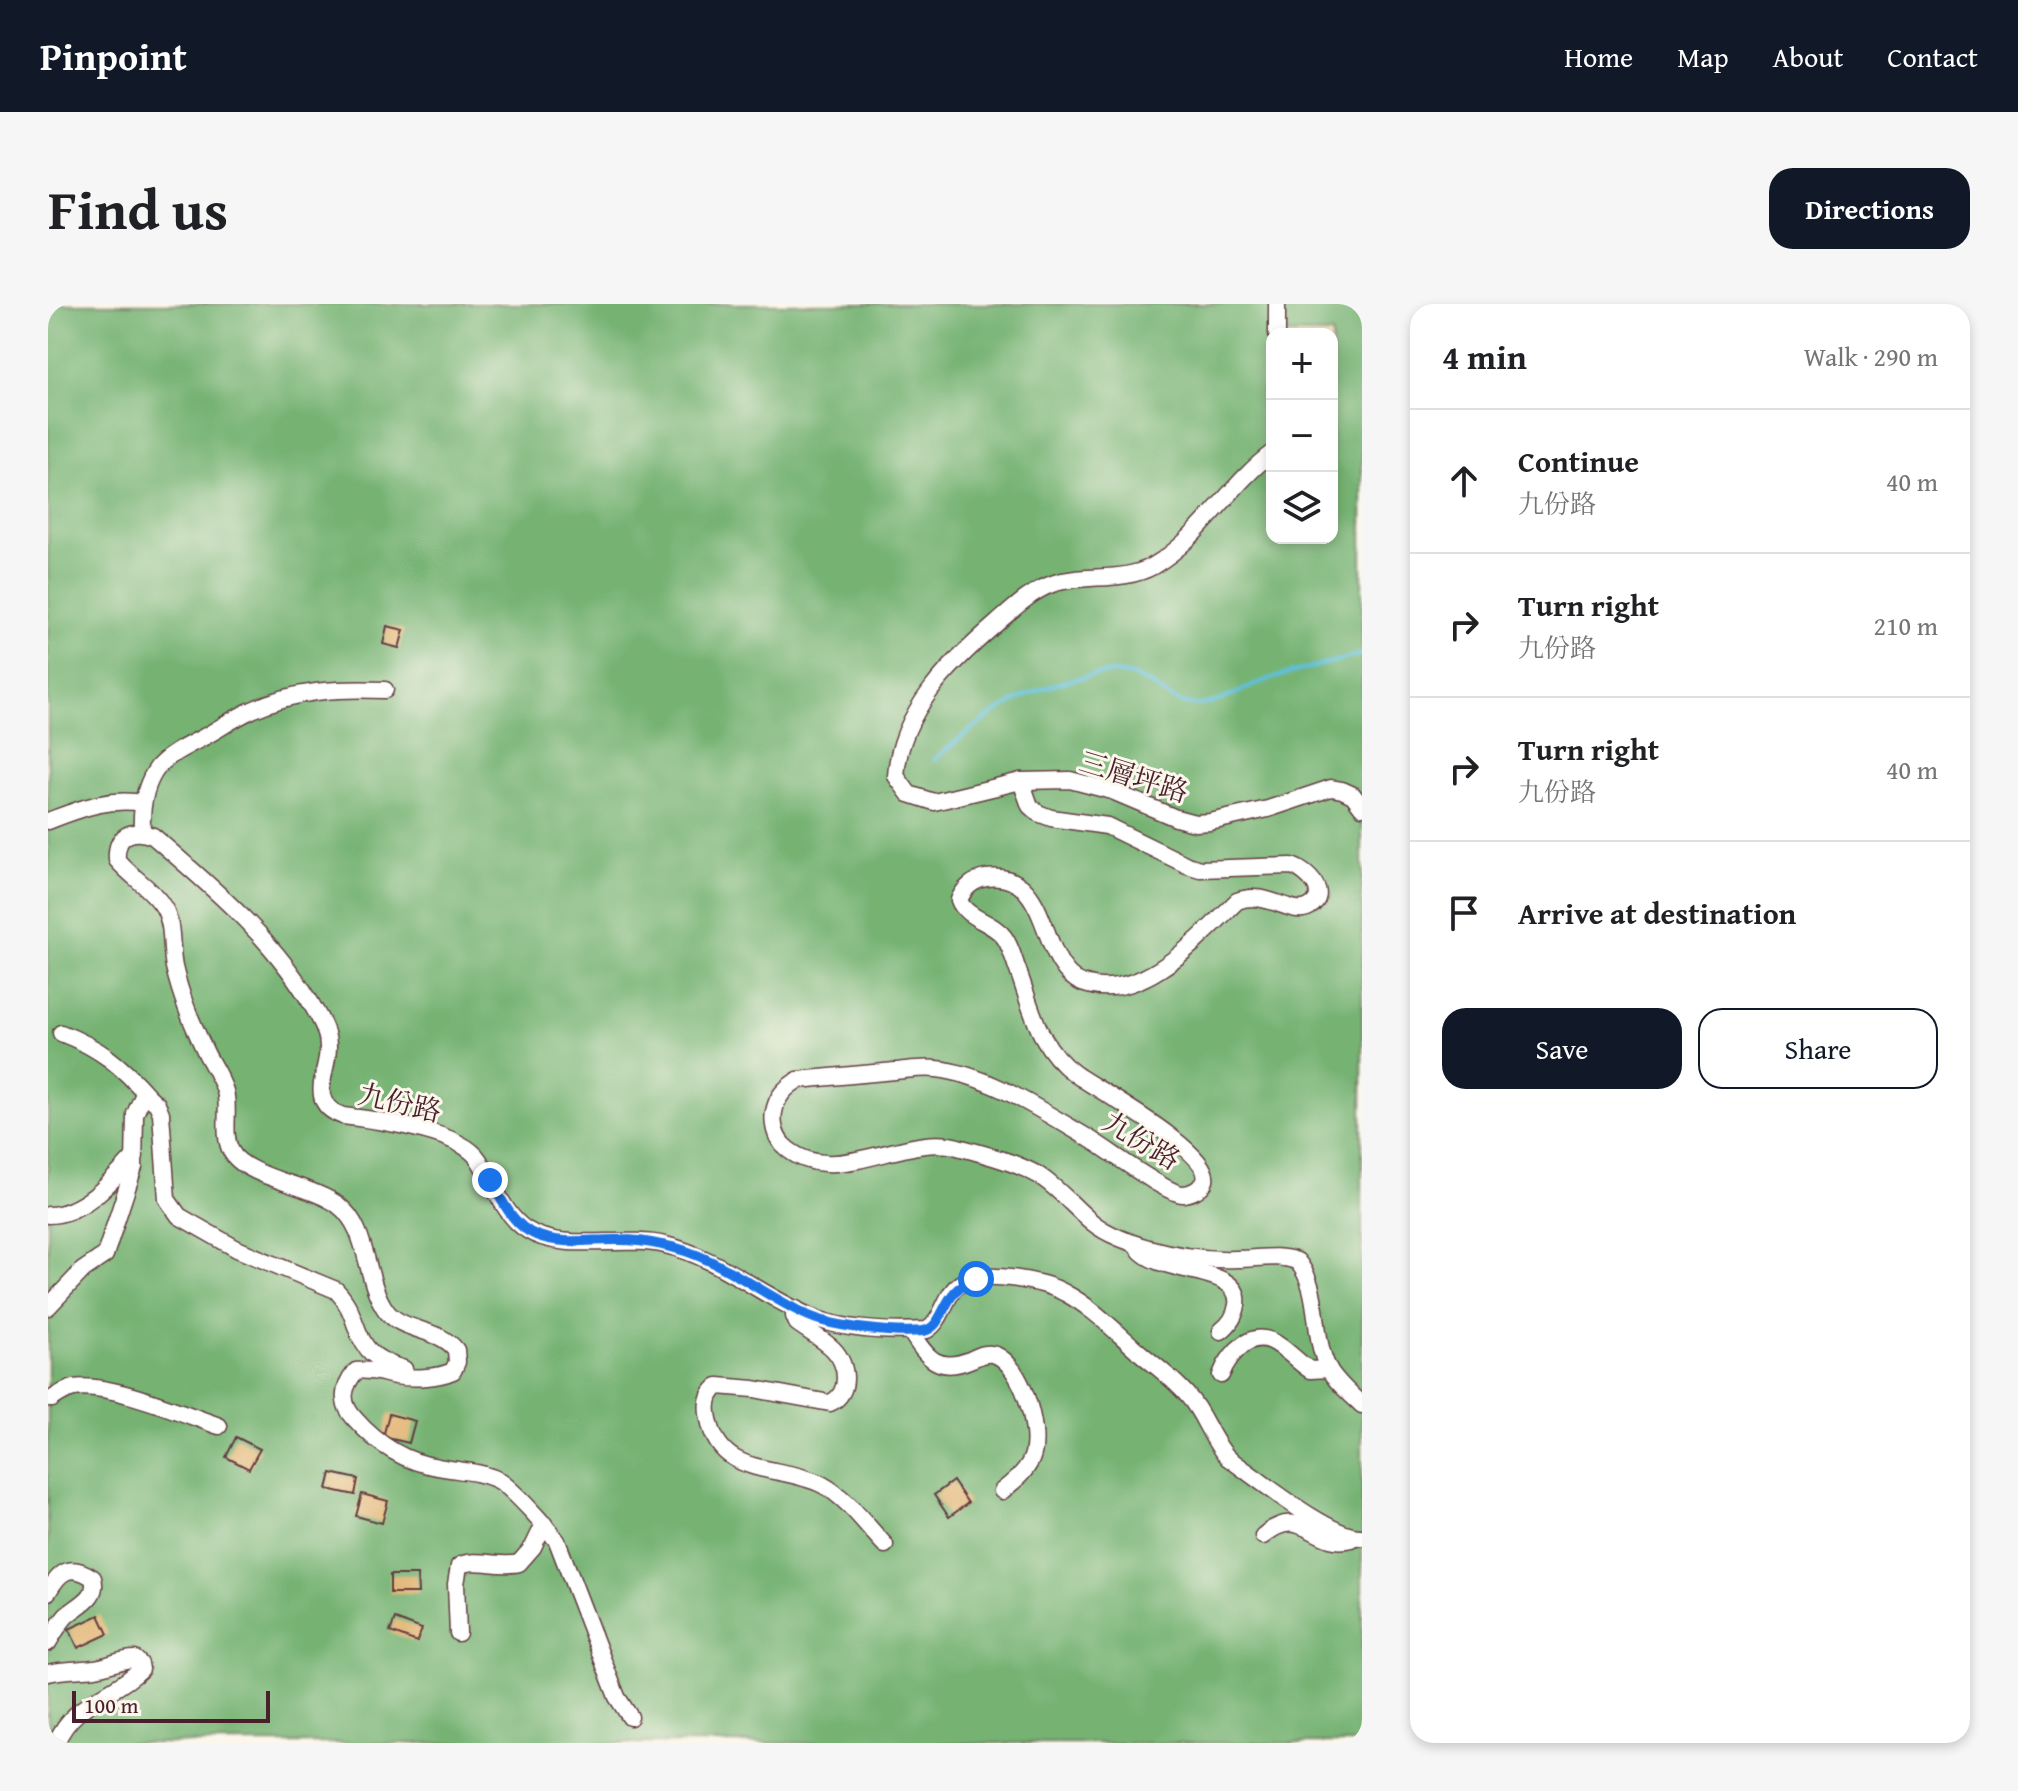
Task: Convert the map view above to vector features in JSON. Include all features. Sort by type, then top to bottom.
[{"type":"street","points":[[1277,304],[1277,328]]},
{"type":"street","name":"三層坪路","points":[[1266,458],[1237,484],[1212,515],[1152,567],[1132,574],[1073,579],[1050,585],[1010,612],[931,688],[897,754],[896,776],[901,786],[921,800],[934,802],[1021,781],[1070,780],[1112,791],[1195,823],[1268,809],[1331,788],[1353,795],[1362,807]]},
{"type":"street","points":[[385,690],[326,689],[291,696],[253,709],[179,751],[159,765],[150,779],[143,803],[142,832],[128,833],[121,839],[116,851],[117,860],[165,910],[180,992],[224,1090],[230,1151],[237,1161],[253,1171],[318,1193],[339,1205],[350,1217],[359,1236],[377,1296],[391,1317],[442,1337],[456,1350],[457,1362],[453,1371],[444,1375],[399,1377],[368,1369],[356,1371],[349,1380],[344,1401],[348,1412],[370,1436],[392,1451],[434,1467],[473,1472],[499,1481],[544,1524],[557,1541],[617,1697],[630,1717]]},
{"type":"street","name":"九份路","points":[[1021,781],[1030,806],[1051,818],[1107,826],[1187,865],[1214,870],[1292,866],[1303,870],[1315,884],[1315,902],[1306,909],[1294,909],[1256,897],[1237,901],[1178,958],[1148,977],[1106,986],[1085,984],[1072,977],[1062,965],[1033,902],[1024,888],[1015,882],[1003,878],[972,882],[959,900],[962,908],[1004,937],[1036,1026],[1054,1055],[1073,1073],[1175,1140],[1200,1164],[1205,1174],[1204,1183],[1195,1191],[1183,1194],[1167,1188],[1086,1136],[1013,1096],[957,1072],[934,1068],[798,1080],[785,1088],[776,1102],[772,1121],[779,1140],[792,1154],[817,1162],[843,1162],[942,1144],[992,1157],[1035,1173],[1104,1230],[1135,1243],[1207,1259],[1275,1256],[1297,1261],[1309,1279],[1322,1351],[1329,1369],[1362,1405]]},
{"type":"street","points":[[48,821],[98,803],[116,800],[143,803]]},
{"type":"street","name":"九份路","points":[[142,832],[153,836],[240,916],[269,945],[306,994],[324,1026],[328,1040],[321,1093],[325,1105],[333,1113],[414,1130],[469,1148],[478,1157],[513,1217],[524,1229],[537,1235],[572,1242],[620,1240],[665,1245],[718,1266],[796,1309],[829,1323],[910,1331]]},
{"type":"street","points":[[61,1033],[101,1051],[121,1066],[157,1104],[161,1113],[167,1199],[179,1216],[237,1249],[336,1290],[344,1298],[359,1336],[371,1354],[389,1365],[433,1375]]},
{"type":"street","points":[[48,1307],[83,1270],[105,1255],[129,1187],[135,1156],[135,1114],[142,1098],[149,1097]]},
{"type":"street","points":[[48,1215],[59,1215],[80,1205],[119,1174],[135,1156]]},
{"type":"street","points":[[1135,1243],[1155,1262],[1216,1277],[1235,1289],[1238,1300],[1235,1314],[1230,1324],[1221,1331]]},
{"type":"street","points":[[1002,1491],[1026,1468],[1033,1454],[1034,1438],[1025,1392],[1005,1360],[995,1355],[981,1355],[959,1364],[935,1362],[925,1355],[910,1331],[927,1330],[935,1325],[953,1292],[962,1283],[976,1279],[1022,1280],[1066,1293],[1098,1316],[1188,1396],[1217,1447],[1228,1458],[1320,1522],[1359,1537]]},
{"type":"street","points":[[796,1309],[794,1316],[797,1323],[834,1350],[840,1359],[844,1392],[830,1403],[754,1389],[718,1386],[708,1399],[713,1438],[728,1456],[740,1462],[825,1486],[885,1545]]},
{"type":"street","points":[[1221,1375],[1226,1362],[1239,1348],[1252,1339],[1265,1338],[1277,1343],[1310,1370],[1329,1369]]},
{"type":"street","points":[[49,1403],[63,1391],[93,1389],[117,1393],[219,1426]]},
{"type":"street","points":[[1263,1536],[1284,1523],[1295,1522],[1330,1540],[1359,1537]]},
{"type":"street","points":[[458,1633],[456,1584],[459,1566],[471,1561],[499,1566],[519,1563],[533,1547],[544,1524]]},
{"type":"street","points":[[48,1592],[56,1578],[73,1570],[93,1578],[96,1587],[92,1595],[60,1622],[48,1643]]},
{"type":"street","points":[[48,1673],[95,1668],[128,1659],[135,1659],[141,1669],[92,1701],[73,1718],[56,1743]]},
{"type":"green space","points":[[48,304],[1362,304],[1362,1743],[48,1743]]},
{"type":"building","points":[[387,626],[404,630],[399,648],[383,644]]},
{"type":"building","points":[[389,1414],[415,1421],[409,1443],[383,1437]]},
{"type":"building","points":[[236,1437],[260,1449],[249,1469],[226,1457]]},
{"type":"building","points":[[331,1473],[358,1479],[355,1495],[327,1489]]},
{"type":"building","points":[[953,1481],[968,1503],[949,1517],[934,1495]]},
{"type":"building","points":[[362,1494],[388,1501],[382,1523],[356,1516]]},
{"type":"building","points":[[390,1575],[417,1575],[418,1593],[390,1593]]},
{"type":"building","points":[[99,1615],[108,1634],[78,1648],[69,1629]]},
{"type":"building","points":[[395,1619],[422,1629],[417,1642],[390,1632]]},
{"type":"waterway","points":[[935,759],[1004,708],[1062,682],[1102,674],[1126,674],[1141,679],[1179,702],[1198,705],[1222,699],[1273,678],[1362,654]]},
{"type":"route","points":[[490,1180],[513,1217],[524,1229],[537,1235],[572,1242],[620,1240],[665,1245],[700,1257],[810,1316],[829,1323],[927,1330],[935,1325],[953,1292],[962,1283],[976,1279]]}]
